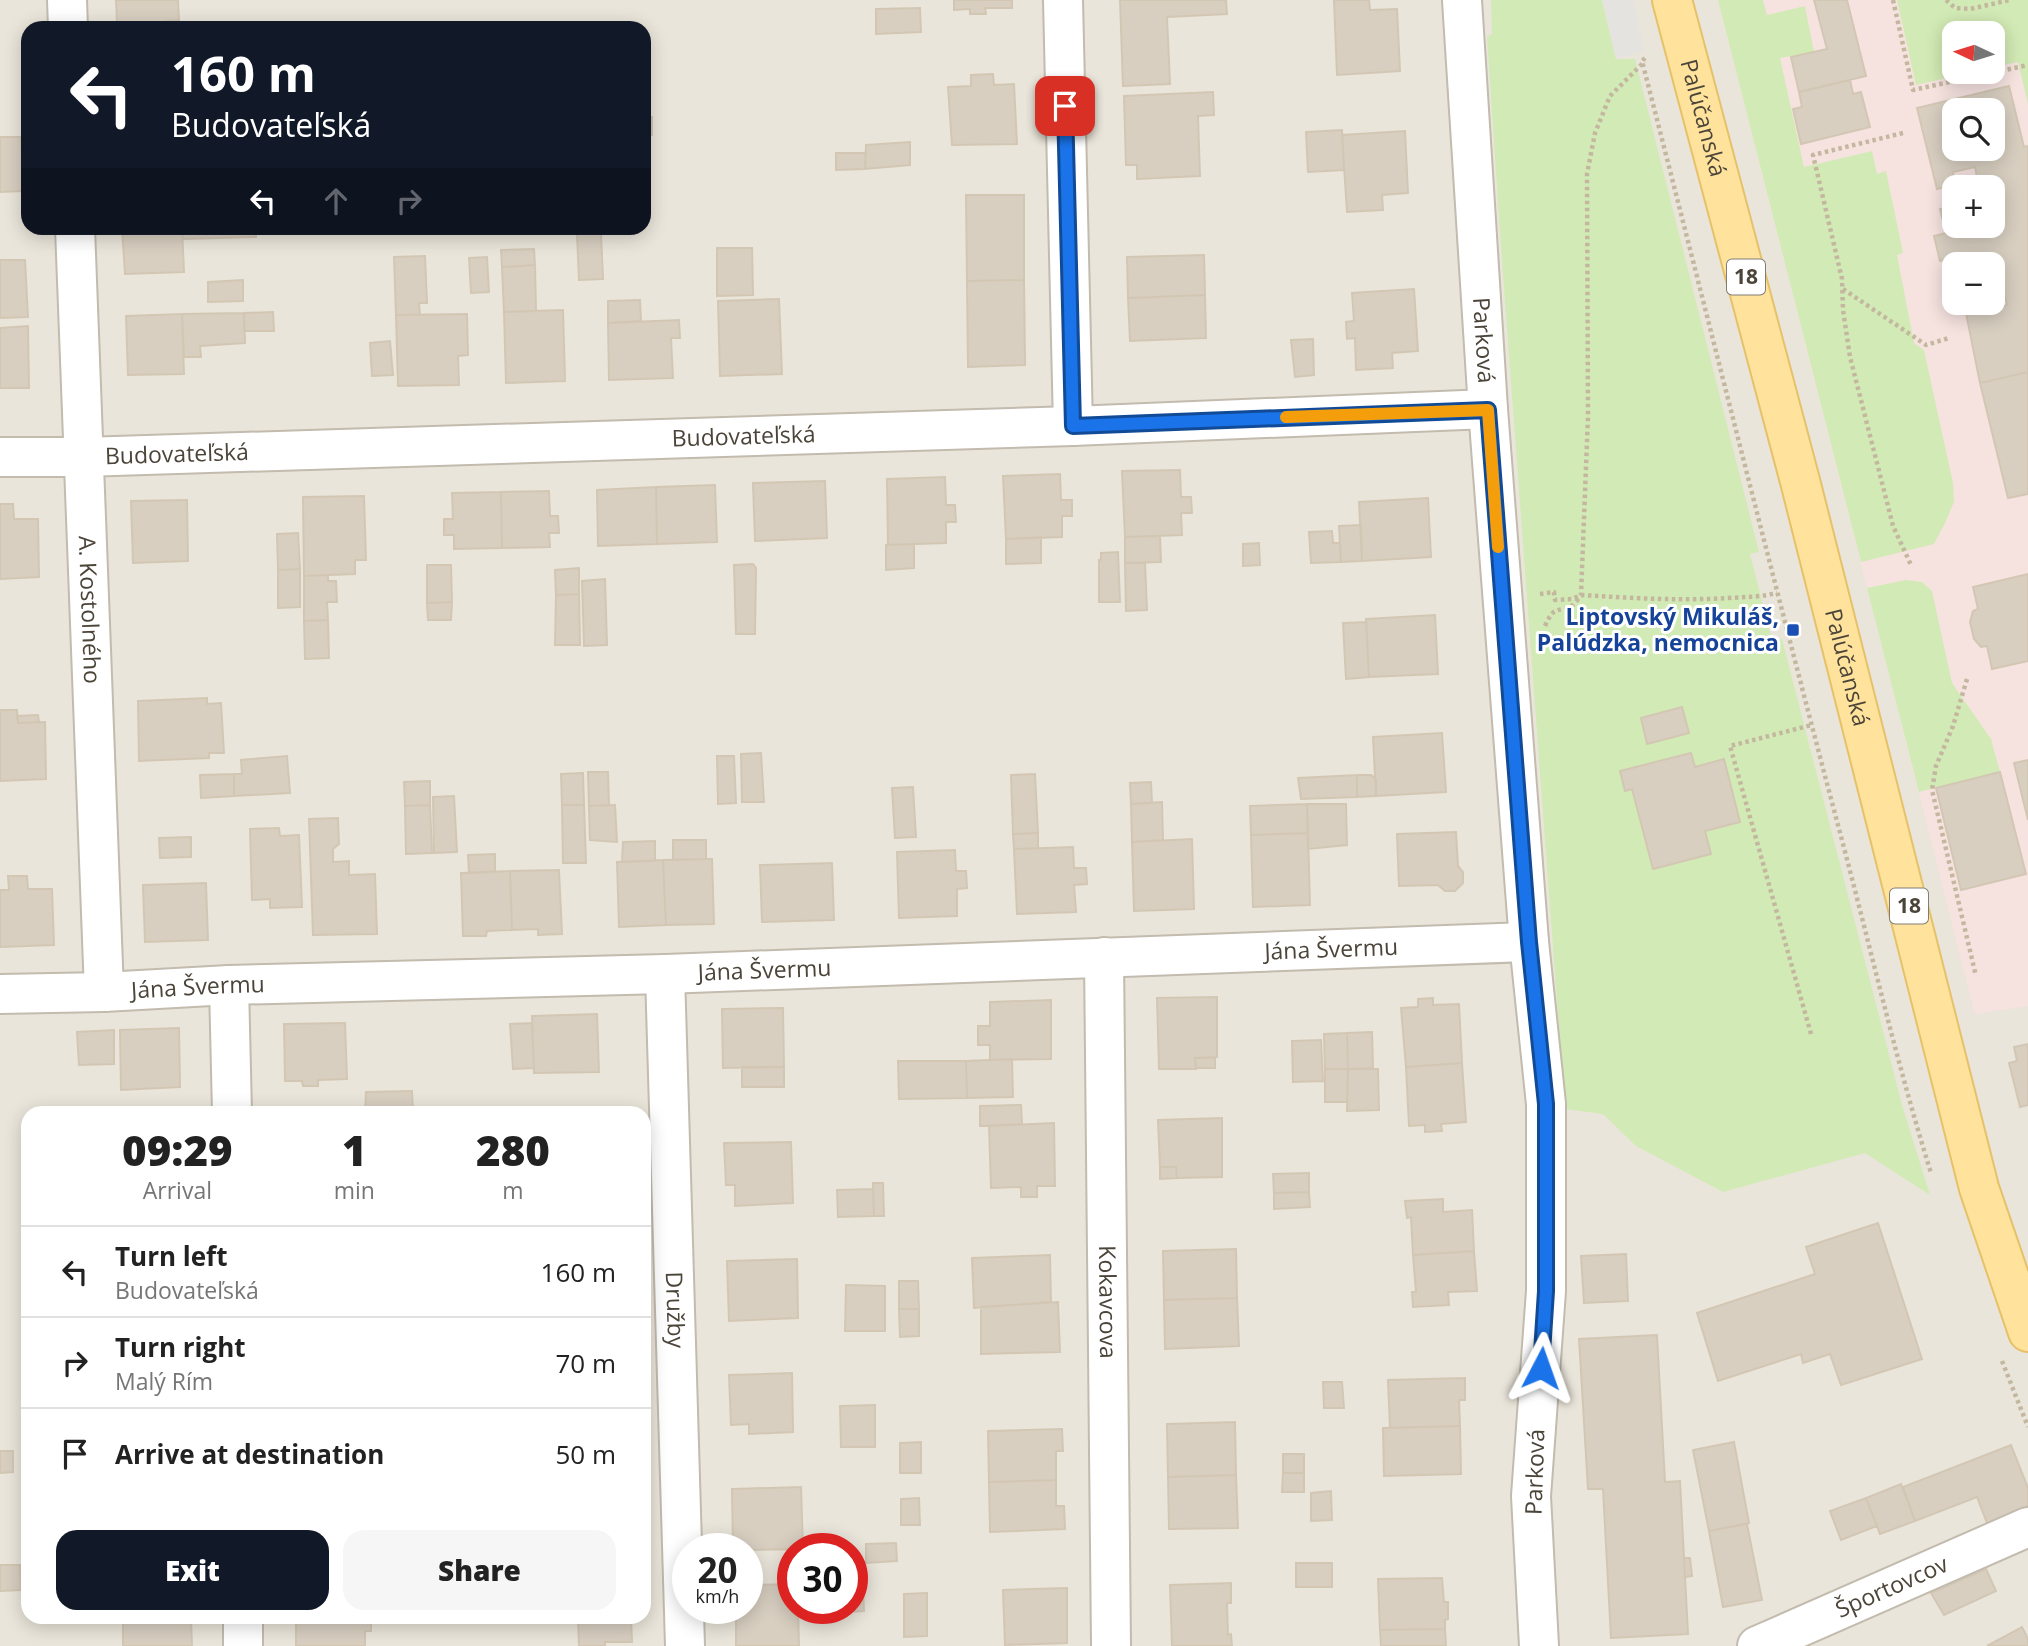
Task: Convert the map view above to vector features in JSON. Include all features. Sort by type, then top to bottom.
[{"type":"main road","name":"Palúčanská","points":[[1672,0],[1667,52],[1807,508],[1979,1188],[2013,1342]]},
{"type":"street","points":[[67,0],[68,21]]},
{"type":"street","points":[[1063,0],[1073,426]]},
{"type":"street","name":"Parková","points":[[1462,0],[1488,410],[1529,942],[1546,1104],[1546,1291],[1531,1496],[1539,1646]]},
{"type":"street","name":"A. Kostolného","points":[[75,235],[104,992]]},
{"type":"street","name":"Budovateľská","points":[[0,457],[83,457],[1073,426],[1488,410]]},
{"type":"street","name":"Jána Švermu","points":[[0,994],[229,985],[665,974],[1529,942]]},
{"type":"street","name":"Kokavcova","points":[[1104,957],[1111,1646]]},
{"type":"street","name":"Družby","points":[[665,974],[685,1646]]},
{"type":"street","points":[[229,985],[232,1106]]},
{"type":"street","name":"Športovcov","points":[[1757,1646],[2028,1527]]},
{"type":"street","points":[[243,1624],[243,1646]]},
{"type":"path","points":[[1893,0],[1913,90],[2028,65]]},
{"type":"path","points":[[1947,0],[1955,8],[1970,9],[2010,0]]},
{"type":"path","points":[[1667,52],[1642,61],[1610,96],[1595,133],[1587,174],[1588,416],[1581,595],[1704,600],[1777,593]]},
{"type":"path","points":[[1642,61],[1667,52]]},
{"type":"path","points":[[1642,61],[1890,1030],[1933,1179]]},
{"type":"path","points":[[1903,132],[1813,155],[1842,279],[1850,357],[1894,526],[1911,565]]},
{"type":"path","points":[[1842,289],[1926,345],[1949,338]]},
{"type":"path","points":[[1967,679],[1953,726],[1936,766],[1931,790],[1976,976]]},
{"type":"path","points":[[1811,1034],[1730,746],[1812,725]]},
{"type":"path","points":[[2013,1342],[2028,1427]]},
{"type":"shaded area","points":[[0,0],[2028,0],[2028,1646],[0,1646]]},
{"type":"shaded area","points":[[1602,0],[1633,0],[1644,51],[1616,59]]},
{"type":"shaded area","points":[[1718,0],[2028,0],[2028,1006],[1975,1014]]},
{"type":"green space","points":[[1491,0],[1602,0],[1616,59],[1635,59],[1759,552],[1750,554],[1772,640],[1782,639],[1902,1105],[1930,1195],[1865,1153],[1723,1192],[1636,1146],[1603,1114],[1565,1109],[1487,37],[1492,34]]},
{"type":"green space","points":[[1718,0],[1763,0],[1767,15],[1805,6],[1814,52],[1780,58],[1804,167],[1872,151],[1877,174],[1886,171],[1903,253],[1897,255],[1914,343],[1924,350],[1953,483],[1954,502],[1934,544],[1861,562]]},
{"type":"green space","points":[[1897,0],[2028,0],[2028,104],[2018,62],[2006,64],[2006,21],[1942,21],[1942,79],[1916,85]]},
{"type":"green space","points":[[1906,580],[1922,582],[1932,591],[1952,683],[1991,739],[2000,772],[1919,792],[1867,588]]},
{"type":"building","points":[[116,0],[178,0],[179,20],[117,21]]},
{"type":"building","points":[[954,0],[1012,0],[1012,8],[985,8],[986,14],[970,14],[970,9],[954,10]]},
{"type":"building","points":[[1120,0],[1226,0],[1227,14],[1167,17],[1170,84],[1123,86]]},
{"type":"building","points":[[1334,0],[1369,0],[1370,10],[1397,9],[1400,71],[1337,75]]},
{"type":"building","points":[[1814,0],[1847,0],[1866,76],[1799,92],[1791,57],[1827,49]]},
{"type":"building","points":[[920,8],[921,32],[876,34],[876,9]]},
{"type":"building","points":[[993,74],[994,85],[1014,84],[1017,144],[952,145],[948,87],[971,86],[971,75]]},
{"type":"building","points":[[1850,80],[1853,94],[1861,92],[1870,127],[1801,144],[1793,109],[1802,107],[1799,92]]},
{"type":"building","points":[[2009,86],[2024,147],[2028,146],[2028,372],[1980,383],[1966,315],[2005,315],[2005,252],[1942,252],[1940,261],[1934,236],[1942,234],[1942,238],[2005,238],[2005,175],[1977,175],[1975,167],[1953,172],[1953,175],[1942,175],[1942,188],[1937,189],[1917,108],[1942,102],[1942,161],[2005,161],[2005,98],[1959,98]]},
{"type":"building","points":[[1213,92],[1214,115],[1198,116],[1200,176],[1137,179],[1137,165],[1126,165],[1124,96]]},
{"type":"building","points":[[1342,130],[1344,170],[1308,172],[1306,132]]},
{"type":"building","points":[[1405,131],[1408,193],[1382,195],[1383,210],[1347,212],[1342,135]]},
{"type":"building","points":[[0,137],[21,137],[21,191],[0,192]]},
{"type":"building","points":[[910,142],[910,165],[865,169],[866,145]]},
{"type":"building","points":[[836,153],[866,153],[865,169],[836,170]]},
{"type":"building","points":[[966,195],[1024,195],[1024,280],[967,281]]},
{"type":"building","points":[[122,235],[182,235],[184,272],[125,274]]},
{"type":"building","points":[[183,235],[256,235],[256,237],[183,239]]},
{"type":"building","points":[[577,235],[601,235],[603,279],[579,280]]},
{"type":"building","points":[[717,248],[752,248],[753,295],[717,296]]},
{"type":"building","points":[[534,249],[535,265],[502,267],[501,250]]},
{"type":"building","points":[[1204,255],[1205,295],[1128,298],[1127,257]]},
{"type":"building","points":[[425,256],[427,303],[419,303],[420,315],[396,315],[394,257]]},
{"type":"building","points":[[487,257],[489,292],[471,293],[469,258]]},
{"type":"building","points":[[0,260],[25,260],[28,317],[0,318]]},
{"type":"building","points":[[535,265],[536,311],[504,312],[502,267]]},
{"type":"building","points":[[243,280],[243,301],[208,302],[208,282]]},
{"type":"building","points":[[1024,280],[1025,365],[968,367],[967,281]]},
{"type":"building","points":[[1414,289],[1418,351],[1392,353],[1393,368],[1356,370],[1355,338],[1347,339],[1346,322],[1354,321],[1352,293]]},
{"type":"building","points":[[1205,295],[1206,338],[1130,341],[1128,298]]},
{"type":"building","points":[[779,299],[782,374],[720,376],[718,301]]},
{"type":"building","points":[[640,300],[641,321],[608,323],[608,301]]},
{"type":"building","points":[[563,310],[565,381],[506,383],[504,312]]},
{"type":"building","points":[[273,312],[274,331],[244,331],[244,313]]},
{"type":"building","points":[[244,313],[245,343],[200,346],[201,357],[184,357],[182,314]]},
{"type":"building","points":[[182,314],[184,374],[128,375],[126,316]]},
{"type":"building","points":[[467,314],[468,355],[458,356],[459,385],[398,386],[396,315]]},
{"type":"building","points":[[679,320],[680,338],[671,338],[673,378],[609,380],[608,323]]},
{"type":"building","points":[[28,326],[29,388],[0,388],[0,328]]},
{"type":"building","points":[[1313,339],[1314,375],[1295,377],[1291,340]]},
{"type":"building","points":[[390,341],[393,375],[372,376],[370,343]]},
{"type":"building","points":[[2028,372],[2028,494],[2008,498],[1980,383]]},
{"type":"building","points":[[1180,470],[1181,497],[1191,497],[1192,513],[1181,513],[1182,535],[1125,537],[1122,471]]},
{"type":"building","points":[[1060,474],[1061,500],[1072,500],[1072,516],[1062,516],[1062,537],[1006,539],[1003,476]]},
{"type":"building","points":[[945,477],[946,505],[955,505],[956,522],[946,522],[946,543],[888,545],[887,479]]},
{"type":"building","points":[[825,481],[827,538],[755,541],[753,483]]},
{"type":"building","points":[[715,485],[717,542],[657,544],[656,487]]},
{"type":"building","points":[[656,487],[657,544],[598,546],[597,490]]},
{"type":"building","points":[[549,491],[550,516],[558,516],[559,533],[549,533],[550,547],[502,548],[501,492]]},
{"type":"building","points":[[501,492],[502,548],[454,549],[454,535],[444,535],[444,519],[453,519],[452,493]]},
{"type":"building","points":[[364,496],[366,560],[355,560],[355,574],[304,576],[303,497]]},
{"type":"building","points":[[1428,498],[1431,557],[1362,561],[1359,502]]},
{"type":"building","points":[[187,500],[188,561],[133,563],[131,501]]},
{"type":"building","points":[[0,504],[13,504],[14,519],[38,519],[39,577],[0,579]]},
{"type":"building","points":[[1361,525],[1362,561],[1341,562],[1339,526]]},
{"type":"building","points":[[1332,531],[1333,543],[1340,543],[1341,562],[1311,563],[1309,532]]},
{"type":"building","points":[[298,533],[300,569],[278,570],[277,534]]},
{"type":"building","points":[[1160,536],[1161,562],[1125,563],[1125,537]]},
{"type":"building","points":[[1041,537],[1041,563],[1006,564],[1006,539]]},
{"type":"building","points":[[1259,543],[1260,565],[1243,566],[1243,544]]},
{"type":"building","points":[[914,544],[914,568],[886,570],[886,545]]},
{"type":"building","points":[[1118,552],[1120,602],[1099,602],[1101,553]]},
{"type":"building","points":[[1125,563],[1145,563],[1147,610],[1126,611]]},
{"type":"building","points":[[753,564],[756,568],[755,634],[736,634],[734,565]]},
{"type":"building","points":[[427,565],[451,565],[452,602],[427,603]]},
{"type":"building","points":[[579,568],[579,594],[556,595],[555,570]]},
{"type":"building","points":[[300,569],[300,607],[278,608],[278,570]]},
{"type":"building","points":[[2028,574],[2028,661],[1992,669],[1987,646],[1981,647],[1974,639],[1970,622],[1973,611],[1978,609],[1973,587]]},
{"type":"building","points":[[328,575],[328,581],[336,581],[337,602],[327,602],[328,620],[304,621],[304,576]]},
{"type":"building","points":[[605,579],[607,645],[584,646],[582,581]]},
{"type":"building","points":[[579,594],[580,645],[555,645],[556,595]]},
{"type":"building","points":[[452,602],[451,620],[428,620],[427,603]]},
{"type":"building","points":[[1435,615],[1438,674],[1369,677],[1366,619]]},
{"type":"building","points":[[328,620],[329,658],[305,659],[304,621]]},
{"type":"building","points":[[1366,622],[1369,677],[1346,679],[1343,623]]},
{"type":"building","points":[[207,698],[207,704],[221,703],[224,753],[209,753],[209,758],[139,761],[138,701]]},
{"type":"building","points":[[1682,707],[1689,733],[1647,744],[1641,718]]},
{"type":"building","points":[[0,710],[17,710],[18,723],[45,722],[46,779],[0,781]]},
{"type":"building","points":[[38,715],[39,722],[18,723],[17,716]]},
{"type":"building","points":[[1442,733],[1446,792],[1376,796],[1373,737]]},
{"type":"building","points":[[761,753],[764,802],[742,802],[741,754]]},
{"type":"building","points":[[1691,753],[1695,767],[1724,759],[1740,822],[1705,831],[1711,854],[1653,869],[1632,789],[1625,791],[1620,771]]},
{"type":"building","points":[[287,756],[290,793],[234,796],[234,774],[242,774],[241,760]]},
{"type":"building","points":[[717,756],[734,756],[736,803],[718,804]]},
{"type":"building","points":[[2028,760],[2028,820],[2014,763]]},
{"type":"building","points":[[588,772],[608,772],[609,805],[589,806]]},
{"type":"building","points":[[2000,772],[2026,874],[1961,890],[1936,788]]},
{"type":"building","points":[[583,773],[584,805],[562,805],[561,774]]},
{"type":"building","points":[[234,774],[234,796],[201,798],[200,775]]},
{"type":"building","points":[[1035,774],[1038,833],[1013,834],[1011,775]]},
{"type":"building","points":[[1357,775],[1371,775],[1376,779],[1376,796],[1357,797]]},
{"type":"building","points":[[1357,775],[1357,797],[1301,799],[1298,778]]},
{"type":"building","points":[[430,781],[430,805],[405,806],[404,782]]},
{"type":"building","points":[[1151,782],[1152,803],[1131,804],[1130,783]]},
{"type":"building","points":[[913,787],[916,837],[895,838],[892,788]]},
{"type":"building","points":[[454,796],[457,852],[434,853],[433,797]]},
{"type":"building","points":[[1162,802],[1163,840],[1132,842],[1131,804]]},
{"type":"building","points":[[1307,804],[1346,804],[1347,845],[1308,849]]},
{"type":"building","points":[[1307,804],[1308,833],[1251,835],[1250,806]]},
{"type":"building","points":[[430,805],[432,853],[406,854],[405,806]]},
{"type":"building","points":[[562,805],[584,805],[586,863],[563,863]]},
{"type":"building","points":[[615,805],[617,842],[590,840],[589,806]]},
{"type":"building","points":[[338,818],[339,844],[333,849],[333,862],[349,861],[349,875],[375,874],[377,934],[313,935],[309,819]]},
{"type":"building","points":[[279,828],[280,836],[299,835],[302,907],[270,908],[270,899],[252,900],[250,829]]},
{"type":"building","points":[[1456,832],[1458,866],[1463,872],[1463,883],[1455,891],[1445,891],[1438,885],[1399,886],[1397,834]]},
{"type":"building","points":[[1038,833],[1038,848],[1014,849],[1013,834]]},
{"type":"building","points":[[1308,833],[1310,905],[1253,907],[1251,835]]},
{"type":"building","points":[[191,837],[191,857],[160,858],[159,838]]},
{"type":"building","points":[[1192,839],[1194,909],[1134,911],[1132,842]]},
{"type":"building","points":[[673,840],[706,840],[706,859],[673,860]]},
{"type":"building","points":[[655,841],[655,861],[622,862],[623,842]]},
{"type":"building","points":[[1073,847],[1074,868],[1086,868],[1087,884],[1074,885],[1076,912],[1017,914],[1014,849]]},
{"type":"building","points":[[955,850],[956,871],[966,871],[967,888],[957,889],[957,916],[899,918],[897,852]]},
{"type":"building","points":[[495,854],[495,872],[469,873],[468,855]]},
{"type":"building","points":[[712,859],[714,924],[666,925],[663,860]]},
{"type":"building","points":[[663,860],[666,925],[619,927],[617,862]]},
{"type":"building","points":[[832,863],[834,920],[762,922],[760,865]]},
{"type":"building","points":[[559,870],[562,934],[538,935],[538,929],[512,930],[510,871]]},
{"type":"building","points":[[510,871],[512,930],[487,931],[486,936],[463,936],[461,873]]},
{"type":"building","points":[[8,876],[27,876],[28,889],[52,889],[54,945],[0,947],[0,890],[9,890]]},
{"type":"building","points":[[206,883],[208,940],[145,942],[143,885]]},
{"type":"building","points":[[1217,997],[1217,1057],[1195,1058],[1196,1069],[1159,1069],[1157,998]]},
{"type":"building","points":[[1433,998],[1433,1005],[1459,1004],[1462,1063],[1406,1067],[1401,1008],[1418,1007],[1418,999]]},
{"type":"building","points":[[1051,1000],[1051,1059],[990,1060],[990,1045],[978,1045],[978,1026],[990,1026],[990,1002]]},
{"type":"building","points":[[783,1008],[784,1067],[723,1068],[722,1009]]},
{"type":"building","points":[[597,1014],[599,1072],[534,1073],[532,1016]]},
{"type":"building","points":[[345,1023],[347,1079],[318,1080],[318,1086],[303,1086],[302,1081],[285,1081],[284,1024]]},
{"type":"building","points":[[532,1023],[534,1068],[513,1069],[510,1024]]},
{"type":"building","points":[[179,1028],[180,1087],[121,1090],[120,1030]]},
{"type":"building","points":[[114,1030],[114,1064],[79,1065],[77,1032]]},
{"type":"building","points":[[1372,1032],[1373,1068],[1348,1069],[1347,1033]]},
{"type":"building","points":[[1347,1033],[1348,1069],[1325,1069],[1324,1034]]},
{"type":"building","points":[[1321,1040],[1323,1081],[1293,1082],[1292,1041]]},
{"type":"building","points":[[2028,1044],[2028,1105],[2020,1107],[2009,1063],[2017,1061],[2014,1047]]},
{"type":"building","points":[[1195,1058],[1215,1058],[1215,1068],[1196,1068]]},
{"type":"building","points":[[1012,1059],[1013,1097],[967,1098],[966,1061]]},
{"type":"building","points":[[898,1061],[966,1061],[967,1098],[899,1099]]},
{"type":"building","points":[[1462,1063],[1466,1122],[1441,1124],[1442,1131],[1425,1132],[1425,1125],[1409,1126],[1406,1067]]},
{"type":"building","points":[[742,1067],[784,1067],[784,1087],[742,1087]]},
{"type":"building","points":[[1325,1069],[1348,1069],[1347,1102],[1325,1102]]},
{"type":"building","points":[[1348,1069],[1378,1069],[1379,1110],[1347,1111]]},
{"type":"building","points":[[412,1091],[413,1106],[365,1106],[366,1092]]},
{"type":"building","points":[[1021,1105],[1022,1124],[980,1126],[980,1106]]},
{"type":"building","points":[[1222,1118],[1222,1177],[1177,1178],[1176,1167],[1160,1167],[1158,1120]]},
{"type":"building","points":[[1054,1123],[1055,1186],[1037,1186],[1037,1197],[1021,1197],[1021,1187],[991,1188],[989,1126]]},
{"type":"building","points":[[791,1142],[793,1203],[735,1206],[735,1185],[726,1185],[724,1143]]},
{"type":"building","points":[[1160,1167],[1176,1167],[1177,1178],[1160,1179]]},
{"type":"building","points":[[1309,1173],[1309,1192],[1274,1193],[1273,1174]]},
{"type":"building","points":[[873,1183],[883,1183],[884,1216],[874,1216]]},
{"type":"building","points":[[873,1189],[874,1216],[838,1217],[837,1190]]},
{"type":"building","points":[[1309,1192],[1310,1207],[1274,1209],[1274,1193]]},
{"type":"building","points":[[1443,1199],[1443,1212],[1472,1210],[1474,1251],[1413,1255],[1411,1217],[1407,1218],[1405,1201]]},
{"type":"building","points":[[1878,1223],[1922,1359],[1841,1385],[1830,1354],[1803,1363],[1801,1354],[1718,1381],[1697,1313],[1815,1274],[1806,1247]]},
{"type":"building","points":[[1236,1249],[1237,1298],[1164,1300],[1163,1251]]},
{"type":"building","points":[[1474,1251],[1477,1291],[1448,1292],[1449,1305],[1413,1307],[1412,1292],[1416,1292],[1413,1255]]},
{"type":"building","points":[[1626,1254],[1628,1301],[1584,1303],[1581,1256]]},
{"type":"building","points":[[1050,1255],[1051,1302],[974,1308],[972,1258]]},
{"type":"building","points":[[797,1259],[798,1318],[729,1321],[727,1261]]},
{"type":"building","points":[[899,1281],[918,1281],[919,1309],[899,1309]]},
{"type":"building","points":[[846,1285],[885,1286],[885,1331],[845,1331]]},
{"type":"building","points":[[1237,1298],[1239,1346],[1165,1349],[1164,1300]]},
{"type":"building","points":[[1058,1302],[1060,1352],[981,1354],[981,1307]]},
{"type":"building","points":[[899,1309],[919,1309],[919,1336],[900,1337]]},
{"type":"building","points":[[1657,1335],[1665,1482],[1680,1481],[1688,1634],[1611,1638],[1603,1489],[1588,1489],[1579,1339]]},
{"type":"building","points":[[792,1373],[793,1432],[749,1434],[749,1424],[731,1425],[729,1375]]},
{"type":"building","points":[[1465,1378],[1465,1400],[1459,1400],[1460,1426],[1390,1428],[1388,1380]]},
{"type":"building","points":[[1323,1382],[1342,1382],[1344,1408],[1324,1408]]},
{"type":"building","points":[[875,1405],[875,1447],[841,1447],[840,1406]]},
{"type":"building","points":[[1235,1422],[1236,1475],[1168,1477],[1167,1424]]},
{"type":"building","points":[[1460,1426],[1461,1474],[1384,1476],[1383,1428]]},
{"type":"building","points":[[1062,1429],[1063,1451],[1056,1451],[1056,1480],[989,1482],[988,1431]]},
{"type":"building","points":[[921,1442],[921,1473],[900,1473],[900,1443]]},
{"type":"building","points":[[1734,1442],[1749,1523],[1709,1531],[1693,1450]]},
{"type":"building","points":[[2011,1445],[2028,1488],[2028,1507],[1987,1523],[1977,1497],[1915,1521],[1903,1487]]},
{"type":"building","points":[[0,1451],[13,1451],[13,1472],[0,1473]]},
{"type":"building","points":[[1283,1454],[1304,1454],[1304,1473],[1283,1473]]},
{"type":"building","points":[[1283,1473],[1304,1473],[1304,1492],[1282,1492]]},
{"type":"building","points":[[1236,1475],[1238,1528],[1169,1529],[1168,1477]]},
{"type":"building","points":[[1056,1480],[1056,1506],[1064,1506],[1065,1529],[990,1532],[989,1482]]},
{"type":"building","points":[[1901,1484],[1915,1521],[1880,1534],[1866,1498]]},
{"type":"building","points":[[801,1487],[802,1533],[777,1533],[777,1549],[763,1550],[763,1533],[733,1533],[732,1489]]},
{"type":"building","points":[[1331,1491],[1332,1520],[1311,1521],[1311,1493]]},
{"type":"building","points":[[919,1498],[920,1525],[901,1525],[901,1499]]},
{"type":"building","points":[[1866,1498],[1877,1526],[1841,1540],[1830,1511]]},
{"type":"building","points":[[1747,1524],[1762,1600],[1723,1607],[1709,1531]]},
{"type":"building","points":[[896,1543],[897,1561],[868,1563],[868,1544]]},
{"type":"building","points":[[1684,1558],[1690,1558],[1692,1576],[1685,1577]]},
{"type":"building","points":[[1296,1563],[1332,1563],[1332,1587],[1296,1587]]},
{"type":"building","points":[[0,1565],[20,1565],[21,1590],[0,1591]]},
{"type":"building","points":[[1986,1569],[1996,1591],[1944,1615],[1931,1593]]},
{"type":"building","points":[[1442,1578],[1444,1602],[1448,1602],[1445,1629],[1380,1630],[1378,1579]]},
{"type":"building","points":[[1231,1583],[1231,1603],[1227,1603],[1228,1635],[1231,1634],[1232,1646],[1172,1646],[1170,1585]]},
{"type":"building","points":[[777,1584],[777,1624],[798,1624],[799,1646],[736,1646],[736,1624],[763,1624],[763,1585]]},
{"type":"building","points":[[1067,1588],[1067,1643],[1005,1645],[1003,1590]]},
{"type":"building","points":[[927,1593],[927,1636],[904,1637],[904,1594]]},
{"type":"building","points":[[123,1624],[191,1624],[192,1646],[123,1646]]},
{"type":"building","points":[[296,1624],[371,1624],[371,1631],[365,1631],[365,1646],[296,1646]]},
{"type":"building","points":[[578,1624],[631,1624],[632,1642],[579,1646]]},
{"type":"building","points":[[2022,1627],[2028,1639],[2028,1646],[1987,1646]]},
{"type":"building","points":[[1445,1629],[1446,1646],[1381,1646],[1380,1630]]},
{"type":"slow traffic","points":[[1286,417],[1488,410],[1498,547]]},
{"type":"place","name":"Liptovský Mikuláš, Palúdzka, nemocnica","points":[[1793,630]]},
{"type":"route","points":[[1065,106],[1073,426],[1488,410],[1529,942],[1546,1104],[1546,1291],[1541,1368]]}]
